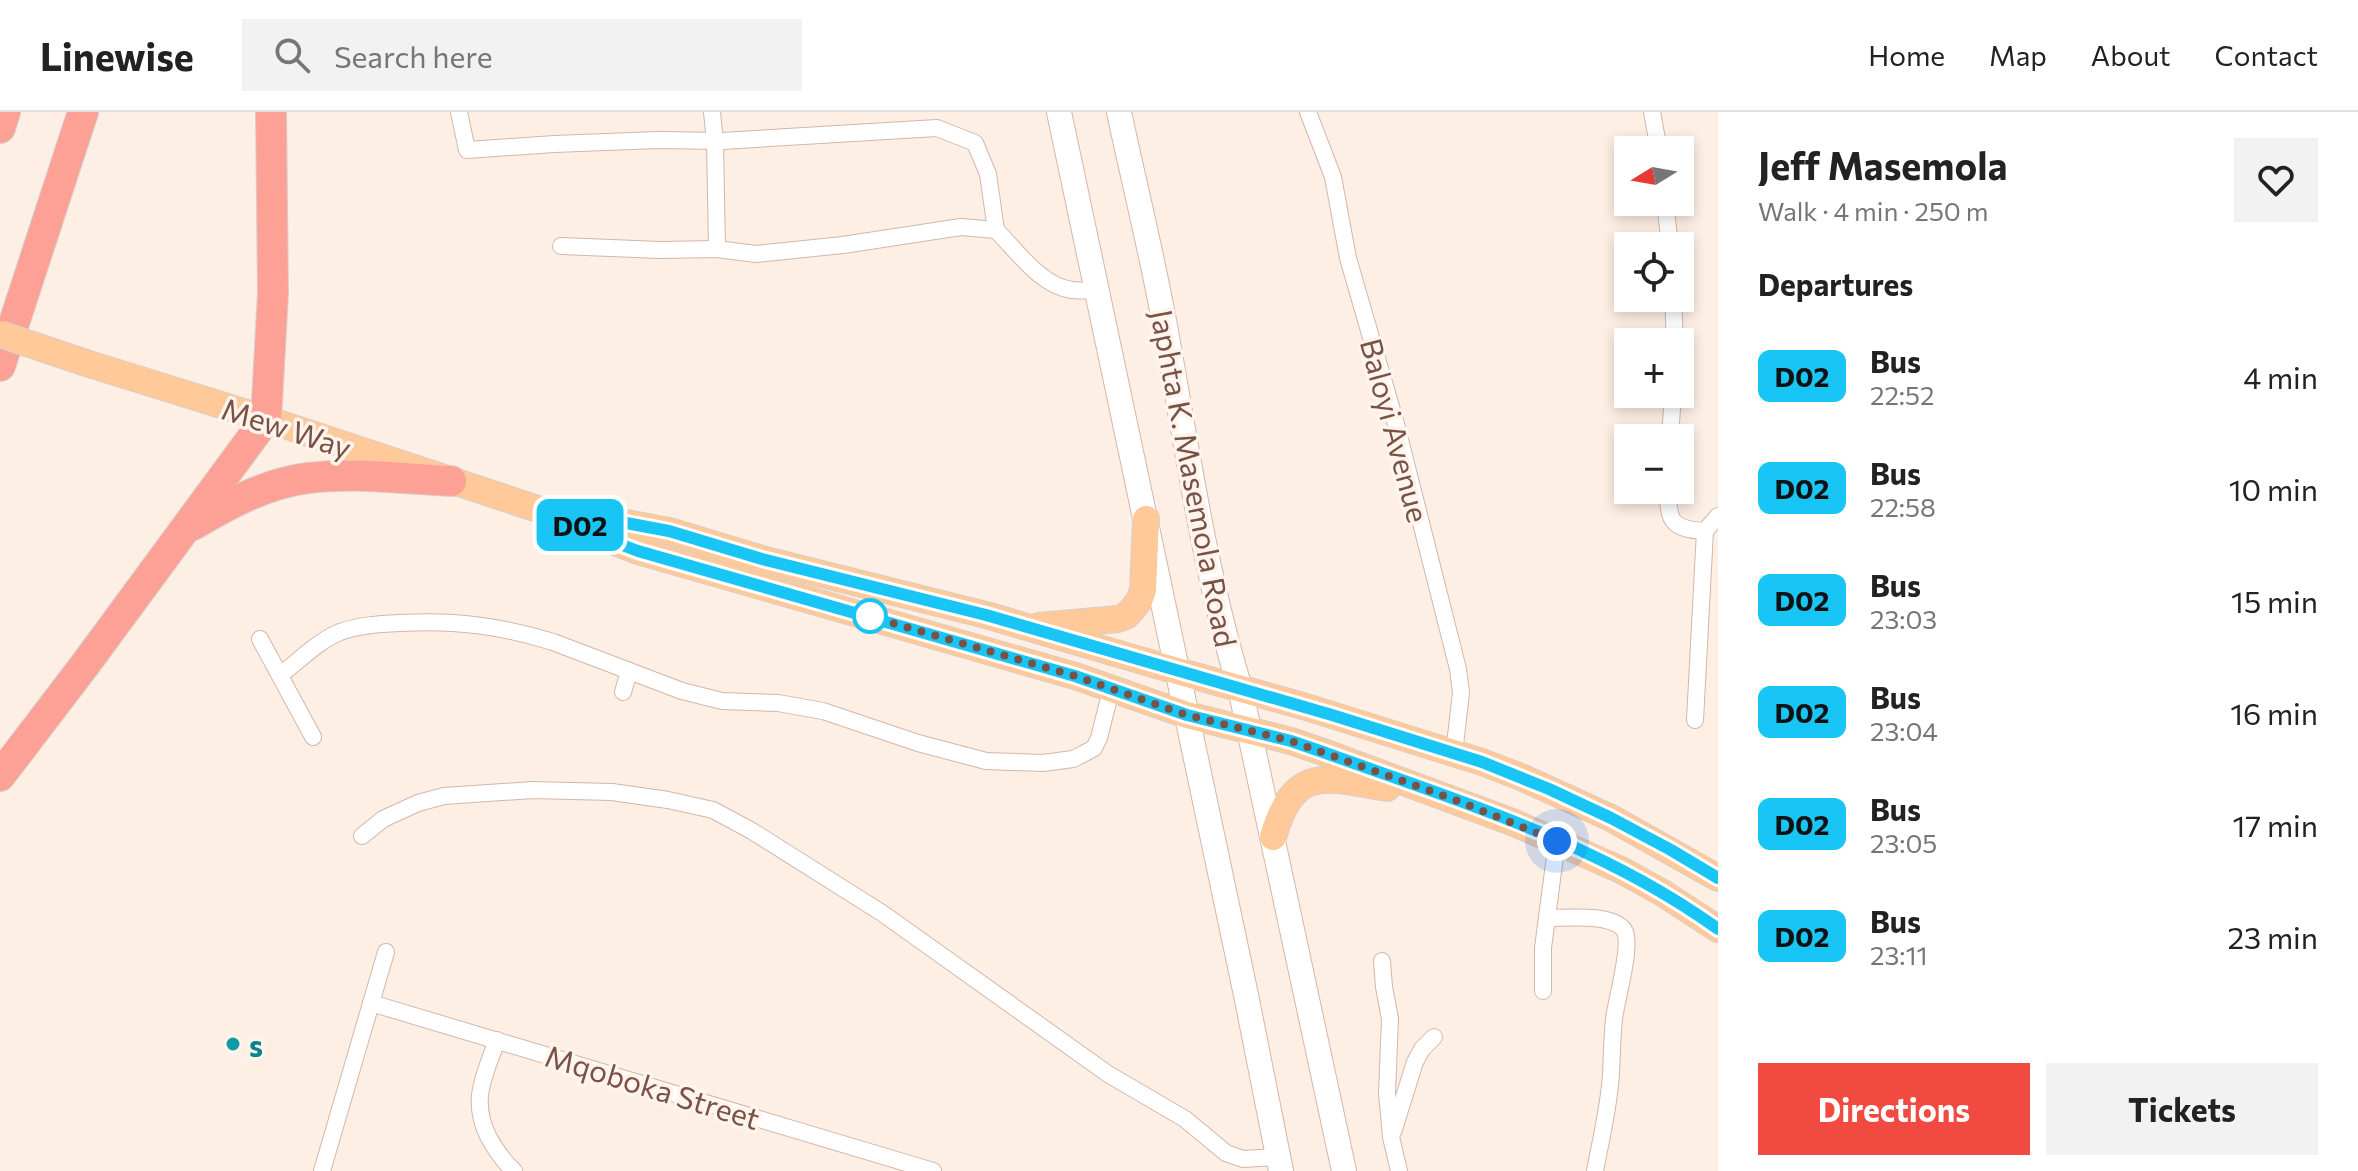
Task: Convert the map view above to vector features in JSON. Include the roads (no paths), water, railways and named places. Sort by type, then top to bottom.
[{"type":"highway","points":[[0,128],[5,112]]},
{"type":"highway","points":[[0,366],[83,112]]},
{"type":"highway","points":[[0,776],[266,419],[273,293],[271,112]]},
{"type":"highway","points":[[185,530],[246,497],[277,484],[308,478],[354,476],[451,481]]},
{"type":"main road","name":"Japhta K. Masemola Road","points":[[1059,112],[1279,1164]]},
{"type":"main road","name":"Japhta K. Masemola Road","points":[[1119,112],[1225,639],[1240,688],[1344,1171]]},
{"type":"main road","name":"Mew Way","points":[[0,334],[574,521],[601,537],[638,551],[1045,668],[1187,715],[1291,741],[1453,799],[1557,841],[1621,870],[1718,929]]},
{"type":"main road","points":[[1028,627],[1102,622],[1126,616],[1139,601],[1143,590],[1146,519]]},
{"type":"main road","name":"Mew Way","points":[[574,521],[610,520],[669,531],[762,559],[972,611],[1454,753],[1577,801],[1718,878]]},
{"type":"main road","points":[[1273,837],[1278,820],[1296,789],[1316,781],[1350,781],[1453,799]]},
{"type":"street","points":[[459,112],[467,150],[658,140],[715,141],[937,128],[975,143],[988,174],[996,230],[1046,279],[1070,290],[1098,290]]},
{"type":"street","points":[[712,112],[717,249]]},
{"type":"street","name":"Baloyi Avenue","points":[[1308,112],[1333,177],[1348,258],[1396,424],[1458,669],[1461,705],[1454,753]]},
{"type":"street","points":[[1652,112],[1656,136]]},
{"type":"street","points":[[561,246],[717,249],[756,254],[961,227],[996,230]]},
{"type":"street","points":[[1668,504],[1672,521],[1686,530],[1705,531]]},
{"type":"street","points":[[1695,720],[1705,531],[1718,516]]},
{"type":"street","points":[[280,675],[340,632],[359,627],[460,622],[531,635],[667,686],[722,701],[778,703],[823,711],[918,743],[986,761],[1002,762],[1058,762],[1073,759],[1094,748],[1111,690]]},
{"type":"street","points":[[260,639],[313,737]]},
{"type":"street","points":[[623,692],[629,671]]},
{"type":"street","points":[[362,836],[383,819],[418,803],[444,796],[533,790],[612,792],[682,802],[713,810],[882,913],[1108,1074],[1185,1119],[1226,1153],[1243,1159],[1279,1164]]},
{"type":"street","points":[[1543,991],[1543,948],[1557,841]]},
{"type":"street","points":[[1547,918],[1591,918],[1614,923],[1625,931],[1627,939],[1614,1015],[1605,1120],[1595,1171]]},
{"type":"street","points":[[322,1171],[386,952]]},
{"type":"street","points":[[1382,961],[1390,1019],[1387,1093],[1391,1137],[1399,1171]]},
{"type":"street","name":"Mqoboka Street","points":[[371,1003],[933,1171]]},
{"type":"street","points":[[1391,1137],[1415,1062],[1434,1037]]},
{"type":"street","points":[[497,1040],[480,1091],[479,1112],[493,1145],[514,1171]]},
{"type":"place","name":"s","points":[[233,1044]]}]
